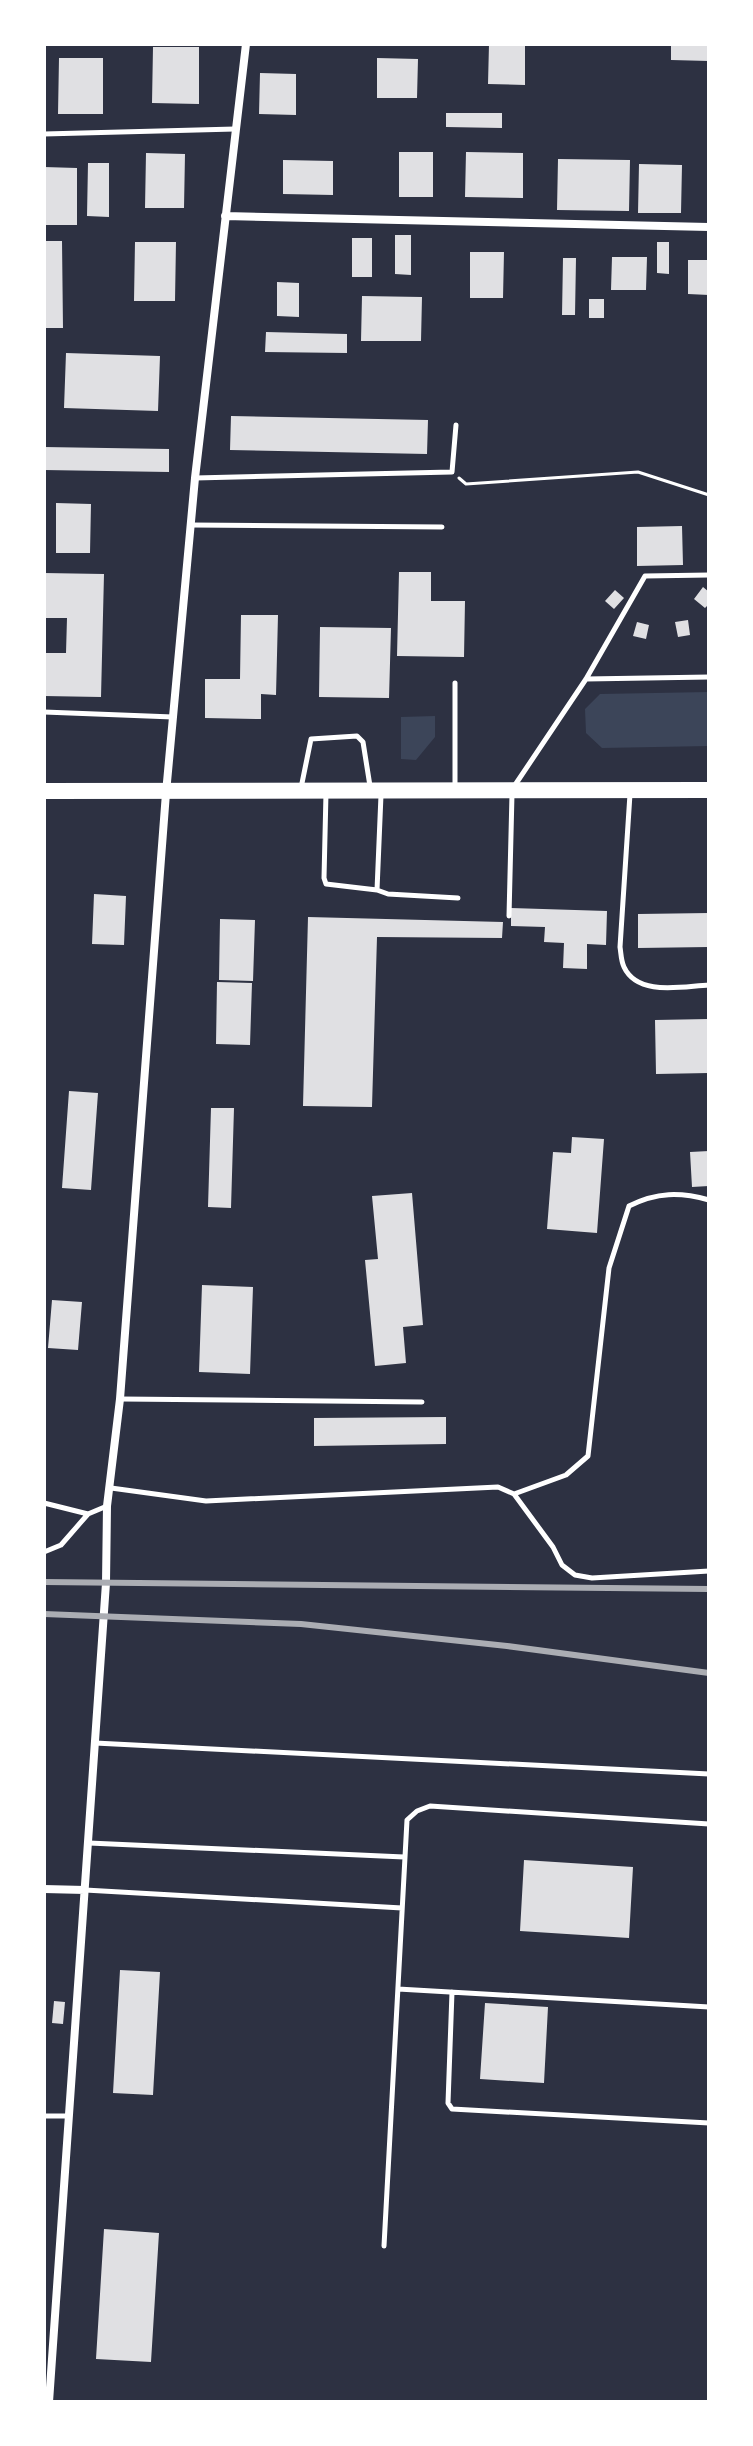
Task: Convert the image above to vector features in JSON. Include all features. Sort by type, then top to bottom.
[{"type":"main road","points":[[44,791],[709,790]]},
{"type":"street","points":[[49,2402],[106,1583],[107,1506],[120,1399],[166,793],[195,478],[246,44]]},
{"type":"street","points":[[225,216],[709,227]]},
{"type":"street","points":[[44,1889],[85,1890]]},
{"type":"lane","points":[[44,134],[235,129]]},
{"type":"lane","points":[[195,478],[452,472],[456,425]]},
{"type":"lane","points":[[191,525],[442,527]]},
{"type":"lane","points":[[509,916],[512,791],[586,679],[645,576],[709,575]]},
{"type":"lane","points":[[586,679],[709,677]]},
{"type":"lane","points":[[455,683],[455,791]]},
{"type":"lane","points":[[44,712],[173,717]]},
{"type":"lane","points":[[300,791],[311,739],[357,736],[363,742],[376,792],[377,890]]},
{"type":"lane","points":[[630,790],[620,947],[623,966],[633,979],[649,987],[709,985]]},
{"type":"lane","points":[[326,792],[326,884],[388,894],[458,898]]},
{"type":"lane","points":[[514,1494],[566,1475],[588,1456],[609,1268],[629,1206],[648,1196],[662,1194],[685,1194],[709,1200]]},
{"type":"lane","points":[[120,1399],[422,1402]]},
{"type":"lane","points":[[111,1488],[206,1501],[498,1487],[514,1494],[553,1547],[562,1565],[575,1575],[592,1578],[709,1571]]},
{"type":"lane","points":[[44,1503],[88,1514]]},
{"type":"lane","points":[[44,1552],[61,1545],[88,1514],[107,1506]]},
{"type":"lane","points":[[95,1743],[709,1774]]},
{"type":"lane","points":[[384,2246],[407,1820],[417,1811],[430,1806],[709,1824]]},
{"type":"lane","points":[[88,1843],[404,1857]]},
{"type":"lane","points":[[85,1890],[402,1908]]},
{"type":"lane","points":[[398,1989],[709,2007]]},
{"type":"lane","points":[[452,1992],[448,2103],[452,2109],[709,2123]]},
{"type":"lane","points":[[44,2116],[69,2116]]},
{"type":"path","points":[[452,472],[466,484],[638,472],[709,495]]},
{"type":"shaded area","points":[[709,692],[709,746],[602,748],[586,733],[585,709],[600,694]]},
{"type":"shaded area","points":[[435,716],[435,737],[416,760],[401,759],[401,717]]},
{"type":"building","points":[[489,44],[525,44],[525,85],[488,84]]},
{"type":"building","points":[[671,44],[709,44],[709,61],[671,60]]},
{"type":"building","points":[[153,47],[199,47],[199,104],[152,103]]},
{"type":"building","points":[[59,58],[103,58],[103,114],[58,114]]},
{"type":"building","points":[[377,58],[418,59],[417,98],[377,98]]},
{"type":"building","points":[[260,73],[296,74],[296,115],[259,114]]},
{"type":"building","points":[[446,113],[502,113],[502,128],[446,127]]},
{"type":"building","points":[[399,152],[433,152],[433,197],[399,197]]},
{"type":"building","points":[[466,152],[523,153],[523,198],[465,197]]},
{"type":"building","points":[[146,153],[185,154],[184,208],[145,208]]},
{"type":"building","points":[[558,159],[630,160],[629,211],[557,210]]},
{"type":"building","points":[[283,160],[333,161],[333,195],[283,194]]},
{"type":"building","points":[[88,163],[109,163],[109,217],[87,216]]},
{"type":"building","points":[[639,164],[682,165],[681,213],[638,213]]},
{"type":"building","points":[[44,167],[77,168],[77,225],[44,225]]},
{"type":"building","points":[[395,235],[411,235],[411,275],[395,274]]},
{"type":"building","points":[[352,238],[372,238],[372,277],[352,277]]},
{"type":"building","points":[[44,241],[62,241],[63,328],[44,328]]},
{"type":"building","points":[[135,242],[176,242],[175,301],[134,301]]},
{"type":"building","points":[[657,242],[669,242],[669,274],[657,273]]},
{"type":"building","points":[[470,252],[504,252],[503,298],[470,298]]},
{"type":"building","points":[[612,257],[647,257],[646,290],[611,290]]},
{"type":"building","points":[[563,258],[576,258],[575,315],[562,315]]},
{"type":"building","points":[[688,260],[709,260],[709,295],[688,294]]},
{"type":"building","points":[[277,282],[299,283],[299,317],[277,316]]},
{"type":"building","points":[[362,296],[422,297],[421,341],[361,341]]},
{"type":"building","points":[[589,299],[604,299],[604,318],[589,318]]},
{"type":"building","points":[[266,332],[347,334],[347,353],[265,352]]},
{"type":"building","points":[[66,353],[160,356],[158,411],[64,408]]},
{"type":"building","points":[[231,416],[428,420],[427,454],[230,450]]},
{"type":"building","points":[[44,447],[169,449],[169,472],[44,470]]},
{"type":"building","points":[[56,503],[91,504],[90,553],[56,553]]},
{"type":"building","points":[[682,526],[683,565],[637,566],[637,527]]},
{"type":"building","points":[[399,572],[431,572],[431,601],[465,601],[464,657],[397,656]]},
{"type":"building","points":[[44,573],[104,574],[101,697],[44,696],[44,653],[66,653],[67,618],[44,618]]},
{"type":"building","points":[[703,587],[709,592],[709,604],[705,608],[694,599]]},
{"type":"building","points":[[615,590],[624,598],[614,609],[605,601]]},
{"type":"building","points":[[241,615],[278,615],[276,695],[261,694],[261,719],[205,718],[205,679],[240,679]]},
{"type":"building","points":[[688,620],[690,635],[678,637],[675,622]]},
{"type":"building","points":[[637,622],[649,625],[646,639],[633,636]]},
{"type":"building","points":[[320,627],[391,628],[389,698],[319,697]]},
{"type":"building","points":[[94,894],[126,896],[124,945],[92,944]]},
{"type":"building","points":[[511,908],[607,911],[606,945],[587,944],[587,969],[563,968],[564,943],[544,942],[545,927],[511,926]]},
{"type":"building","points":[[709,913],[709,947],[638,948],[638,914]]},
{"type":"building","points":[[308,917],[503,922],[502,938],[377,937],[372,1107],[303,1106]]},
{"type":"building","points":[[220,919],[255,920],[253,981],[219,980]]},
{"type":"building","points":[[217,982],[252,983],[250,1045],[216,1044]]},
{"type":"building","points":[[709,1019],[709,1073],[656,1074],[655,1020]]},
{"type":"building","points":[[69,1091],[98,1093],[91,1190],[62,1188]]},
{"type":"building","points":[[211,1108],[234,1108],[231,1208],[208,1207]]},
{"type":"building","points":[[572,1137],[604,1139],[597,1233],[547,1229],[553,1152],[571,1153]]},
{"type":"building","points":[[709,1151],[709,1186],[692,1187],[690,1152]]},
{"type":"building","points":[[412,1193],[423,1325],[403,1327],[406,1363],[375,1366],[365,1260],[378,1259],[372,1196]]},
{"type":"building","points":[[202,1285],[253,1287],[250,1374],[199,1372]]},
{"type":"building","points":[[52,1300],[82,1302],[78,1350],[48,1348]]},
{"type":"building","points":[[446,1417],[446,1444],[314,1446],[314,1418]]},
{"type":"building","points":[[524,1860],[633,1867],[629,1938],[520,1931]]},
{"type":"building","points":[[120,1970],[160,1972],[153,2095],[113,2093]]},
{"type":"building","points":[[54,2001],[65,2002],[63,2024],[52,2023]]},
{"type":"building","points":[[485,2003],[548,2007],[544,2083],[480,2079]]},
{"type":"building","points":[[104,2229],[159,2233],[151,2362],[96,2359]]},
{"type":"railway","points":[[44,1582],[709,1589]]},
{"type":"railway","points":[[44,1614],[301,1624],[507,1646],[709,1673]]}]
